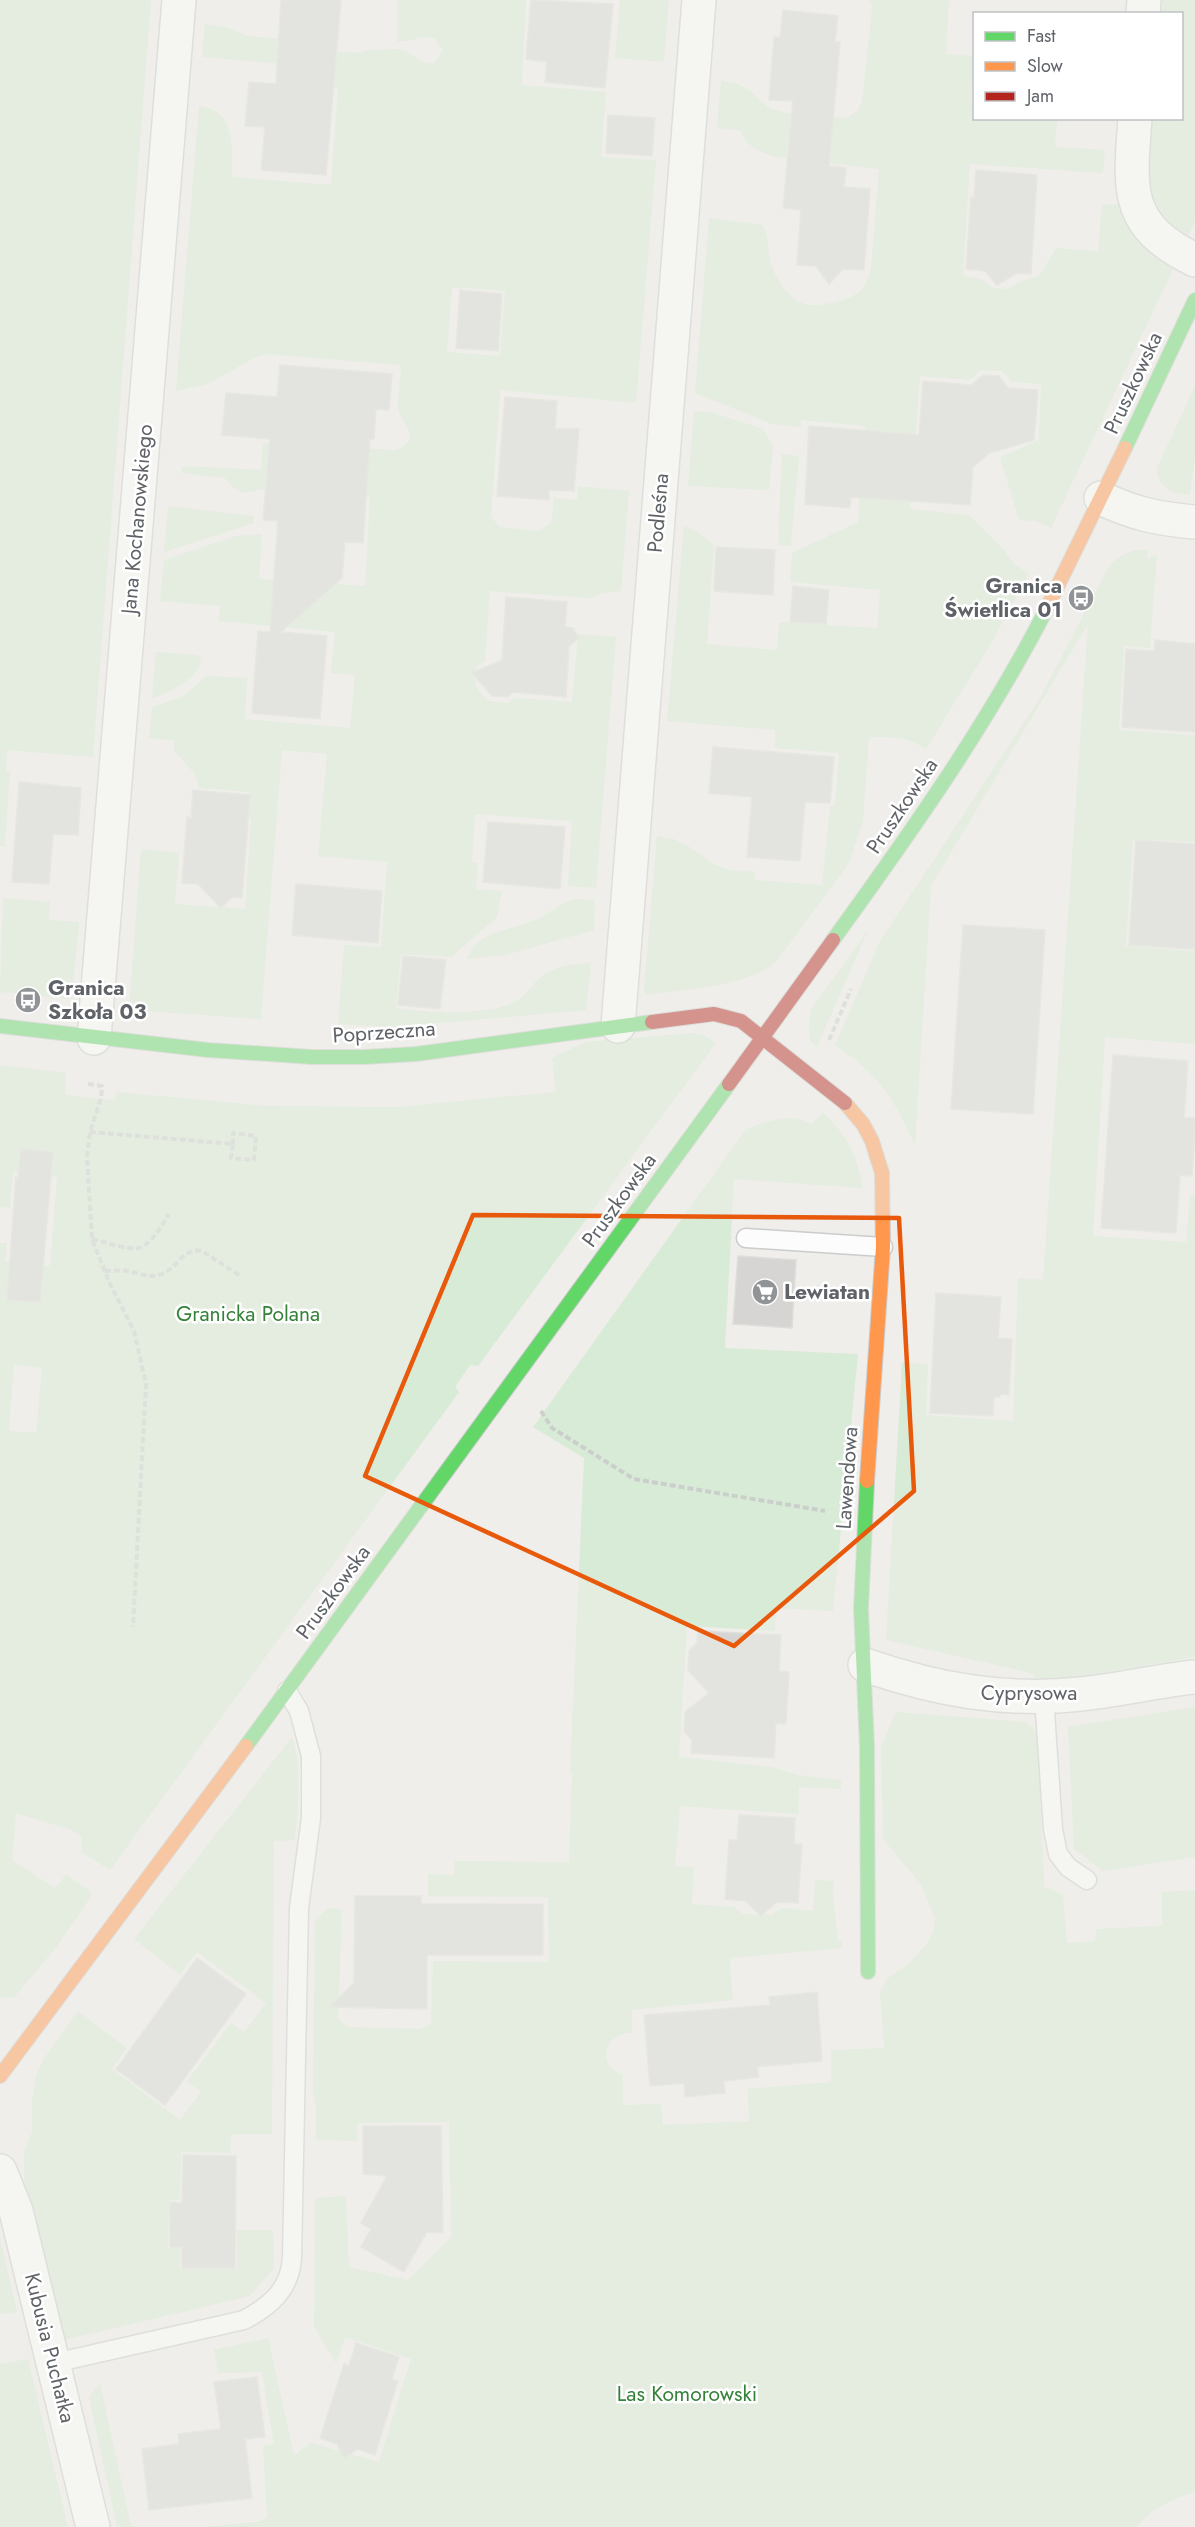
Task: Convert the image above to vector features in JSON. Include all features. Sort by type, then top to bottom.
[{"type":"street","name":"Jana Kochanowskiego","points":[[94,1038],[179,0]]},
{"type":"street","name":"Podleśna","points":[[618,1026],[699,0]]},
{"type":"street","points":[[1135,120],[1131,178],[1139,212],[1160,240],[1195,260]]},
{"type":"street","name":"Pruszkowska","points":[[0,2076],[287,1691],[890,863],[1018,664],[1101,498],[1195,300]]},
{"type":"street","points":[[1101,498],[1135,513],[1155,518],[1195,522]]},
{"type":"street","name":"Poprzeczna","points":[[0,1026],[260,1055],[369,1058],[416,1054],[714,1014],[741,1021],[763,1038]]},
{"type":"street","name":"Lawendowa","points":[[763,1038],[839,1097],[863,1124],[872,1141],[882,1173],[883,1247],[864,1517],[861,1609],[865,1665],[868,1972]]},
{"type":"street","name":"Cyprysowa","points":[[865,1665],[914,1682],[969,1692],[1044,1697],[1083,1694],[1195,1677]]},
{"type":"street","name":"Kubusia Puchatka","points":[[0,2171],[16,2211],[93,2527]]},
{"type":"lane","points":[[746,1238],[883,1247]]},
{"type":"lane","points":[[54,2362],[244,2320],[264,2309],[280,2294],[291,2271],[299,1908],[312,1818],[311,1756],[299,1711],[287,1691]]},
{"type":"lane","points":[[1044,1697],[1053,1829],[1058,1854],[1068,1867],[1087,1880]]},
{"type":"path","points":[[88,1084],[102,1086],[101,1098],[90,1132],[87,1157],[92,1239],[134,1331],[146,1384],[133,1627]]},
{"type":"path","points":[[90,1132],[232,1144]]},
{"type":"path","points":[[233,1133],[256,1136],[254,1160],[231,1158],[232,1144],[233,1133]]},
{"type":"path","points":[[92,1239],[122,1248],[140,1248],[151,1242],[169,1214]]},
{"type":"path","points":[[105,1271],[129,1271],[147,1277],[162,1275],[185,1255],[196,1250],[202,1251],[239,1275]]},
{"type":"path","points":[[518,1375],[552,1428],[634,1479],[864,1517]]},
{"type":"highlighted area","points":[[473,1215],[899,1218],[914,1491],[734,1646],[365,1476]]},
{"type":"green space","points":[[0,0],[151,0],[93,757],[7,750],[6,771],[10,771],[5,847],[0,846]]},
{"type":"green space","points":[[397,0],[526,0],[522,85],[606,92],[601,157],[656,160],[636,403],[500,390],[491,517],[500,527],[539,531],[551,523],[554,498],[577,500],[578,486],[629,491],[621,591],[600,593],[591,598],[490,591],[485,661],[476,667],[476,687],[488,701],[508,703],[515,698],[572,702],[578,634],[616,637],[596,888],[568,886],[572,821],[475,814],[472,862],[478,863],[476,889],[502,891],[497,917],[451,957],[401,954],[396,1008],[457,1012],[490,1010],[515,1002],[538,979],[553,969],[591,963],[586,1010],[394,1027],[338,1024],[344,945],[381,947],[387,862],[318,856],[327,754],[282,750],[261,1019],[129,1010],[141,849],[179,853],[175,904],[245,909],[251,819],[248,819],[249,792],[199,788],[195,774],[174,751],[174,740],[149,738],[152,707],[182,697],[207,676],[247,678],[245,719],[350,728],[355,675],[331,673],[335,632],[219,621],[220,606],[160,601],[164,560],[236,536],[262,534],[259,579],[365,586],[370,497],[263,489],[243,493],[234,488],[225,478],[182,473],[182,466],[261,470],[263,443],[396,450],[405,445],[410,435],[398,408],[401,365],[267,354],[258,356],[208,384],[176,391],[199,106],[211,109],[226,123],[232,143],[232,177],[331,185],[338,89],[331,85],[320,67],[202,57],[205,24],[230,28],[247,36],[298,40],[319,50],[360,53],[368,50],[399,49],[427,64],[434,63],[443,50],[434,38],[424,37],[397,41]],"holes":[[[452,287],[505,291],[500,356],[447,352]]]},
{"type":"green space","points":[[620,0],[669,0],[664,62],[615,58]]},
{"type":"green space","points":[[869,0],[949,0],[946,54],[973,56],[971,102],[973,102],[973,120],[1057,120],[1055,147],[1105,150],[1103,173],[970,164],[963,276],[981,279],[994,288],[1008,289],[1021,281],[1039,276],[1056,248],[1098,251],[1102,205],[1121,204],[1128,227],[1139,243],[1173,269],[1051,528],[1036,521],[1019,520],[1000,457],[1039,440],[1041,384],[1012,382],[1002,371],[981,370],[970,380],[920,376],[910,509],[969,515],[1004,550],[1015,565],[1029,573],[992,642],[926,749],[899,738],[869,737],[863,821],[849,863],[777,961],[764,970],[733,982],[646,995],[644,991],[657,836],[674,839],[688,846],[715,865],[730,870],[755,872],[755,880],[822,885],[830,806],[835,805],[839,753],[775,748],[775,730],[667,721],[684,526],[698,532],[714,545],[707,644],[777,650],[779,622],[877,628],[880,590],[790,582],[792,553],[858,522],[865,426],[801,420],[801,427],[772,424],[695,393],[709,218],[762,225],[775,273],[787,292],[804,304],[820,305],[844,300],[860,292],[866,283],[871,269],[879,169],[775,157],[749,144],[740,130],[717,128],[721,80],[736,83],[749,90],[769,108],[792,114],[847,118],[857,111],[862,101],[872,6]]},
{"type":"green space","points":[[1156,0],[1195,0],[1195,222],[1187,238],[1160,212],[1149,186],[1148,120],[1183,120],[1183,12],[1155,12]]},
{"type":"green space","points":[[1195,386],[1195,456],[1190,494],[1184,494],[1172,491],[1163,485],[1159,480],[1157,468]]},
{"type":"green space","points":[[694,411],[714,413],[763,429],[773,447],[769,490],[688,486]]},
{"type":"green space","points":[[782,454],[799,456],[791,546],[778,545]]},
{"type":"green space","points":[[168,506],[254,516],[254,523],[164,552]]},
{"type":"green space","points":[[1137,550],[1148,550],[1147,559],[1157,554],[1150,648],[1124,646],[1119,730],[1195,735],[1195,842],[1133,839],[1126,946],[1195,951],[1195,1044],[1105,1037],[1093,1236],[1186,1242],[1190,1195],[1195,1195],[1195,1657],[1064,1679],[1035,1679],[1033,1674],[1022,1671],[886,1640],[902,1363],[928,1364],[926,1415],[1013,1421],[1018,1278],[1043,1280],[1088,624],[931,886],[915,1146],[884,1089],[863,1066],[835,1045],[879,943],[1040,698],[1107,570],[1120,557]]},
{"type":"green space","points":[[156,652],[197,655],[201,659],[196,672],[190,678],[167,693],[152,698]]},
{"type":"green space","points":[[3,898],[50,902],[49,920],[79,922],[72,999],[0,992]]},
{"type":"green space","points":[[575,899],[595,900],[594,930],[505,955],[467,959],[472,949],[488,936],[529,923],[565,902]]},
{"type":"green space","points":[[868,930],[817,1047],[811,1042],[809,1033],[810,1011]]},
{"type":"green space","name":"Granicka Polana","points":[[693,1033],[703,1035],[716,1043],[478,1366],[470,1365],[455,1387],[459,1392],[110,1870],[81,1852],[82,1838],[72,1830],[16,1813],[12,1860],[55,1888],[66,1875],[89,1890],[92,1895],[55,1949],[14,1997],[0,1998],[0,1243],[7,1243],[5,1262],[50,1266],[57,1177],[13,1172],[10,1208],[0,1207],[0,1065],[66,1073],[65,1095],[115,1100],[117,1092],[267,1106],[397,1107],[556,1092],[552,1058],[585,1042]],"holes":[[[14,1365],[42,1368],[36,1433],[9,1431]]]},
{"type":"green space","name":"Las Komorowski","points":[[823,1112],[839,1129],[850,1146],[858,1165],[863,1188],[734,1179],[725,1348],[858,1354],[833,1611],[776,1608],[775,1631],[687,1626],[679,1757],[771,1767],[798,1775],[841,1780],[841,1789],[799,1787],[798,1814],[680,1806],[675,1866],[694,1867],[692,1904],[734,1907],[743,1914],[772,1915],[781,1908],[813,1911],[815,1880],[834,1881],[833,1895],[838,1941],[842,1941],[842,1948],[730,1958],[733,2000],[632,2010],[632,2033],[622,2034],[609,2043],[606,2057],[614,2071],[623,2075],[623,2105],[661,2104],[663,2125],[749,2121],[748,2089],[831,2082],[831,2050],[884,2048],[880,1992],[888,1978],[908,1964],[926,1945],[933,1932],[935,1918],[920,1883],[883,1839],[881,1746],[896,1712],[1027,1722],[1038,1734],[1044,1887],[1063,1894],[1067,1943],[1095,1941],[1096,1929],[1162,1926],[1162,1892],[1195,1890],[1195,2492],[1163,2505],[1149,2514],[1137,2527],[205,2527],[257,2522],[267,2518],[263,2446],[274,2444],[262,2372],[218,2373],[214,2350],[268,2338],[294,2455],[311,2443],[379,2462],[411,2359],[345,2337],[336,2363],[314,2327],[315,2198],[346,2196],[349,2267],[408,2280],[451,2237],[449,2122],[357,2123],[357,2141],[316,2140],[316,2106],[313,2092],[315,1920],[328,1908],[342,1910],[338,2019],[348,2027],[420,2029],[431,2024],[433,1961],[549,1962],[548,1897],[428,1896],[428,1874],[454,1875],[455,1861],[569,1862],[572,1773],[570,1772],[584,1458],[533,1427],[746,1129],[762,1123],[789,1119],[812,1124]]},
{"type":"green space","points":[[1195,1707],[1195,1857],[1103,1871],[1074,1849],[1068,1727]]},
{"type":"green space","points":[[292,1737],[298,1774],[295,1840],[274,1841],[272,2134],[231,2134],[230,2153],[181,2152],[180,2199],[169,2200],[168,2248],[180,2248],[180,2269],[237,2269],[237,2230],[273,2230],[274,2268],[250,2296],[64,2340],[24,2181],[24,2153],[32,2132],[32,2101],[36,2076],[43,2060],[78,2011],[127,2048],[112,2069],[180,2120],[201,2092],[187,2081],[231,2023],[244,2032],[266,2003],[197,1952],[180,1975],[134,1939]]},
{"type":"green space","points":[[0,2238],[17,2312],[0,2314]]},
{"type":"green space","points":[[28,2359],[68,2527],[0,2527],[0,2364]]},
{"type":"green space","points":[[100,2383],[131,2526],[138,2527],[117,2527],[89,2397]]},
{"type":"building","points":[[281,0],[341,0],[326,175],[261,170],[265,127],[245,126],[249,82],[276,84]]},
{"type":"building","points":[[531,0],[613,4],[605,88],[545,82],[547,62],[526,59]]},
{"type":"building","points":[[783,10],[838,16],[835,42],[840,42],[829,166],[846,168],[844,187],[870,189],[864,270],[843,269],[829,284],[816,266],[797,265],[801,210],[783,208],[793,101],[769,100],[774,37],[780,37]]},
{"type":"building","points":[[608,115],[655,118],[652,156],[606,153]]},
{"type":"building","points":[[976,170],[1037,175],[1031,274],[1017,273],[997,285],[985,271],[966,269],[971,197],[974,198]]},
{"type":"building","points":[[460,290],[502,294],[498,351],[456,348]]},
{"type":"building","points":[[280,365],[392,374],[389,410],[376,409],[374,439],[370,439],[363,543],[345,542],[342,578],[281,632],[327,636],[320,719],[252,713],[258,631],[270,632],[278,521],[263,520],[270,439],[222,435],[226,393],[277,397]]},
{"type":"building","points":[[983,375],[999,376],[1008,388],[1038,390],[1034,440],[989,453],[973,467],[970,505],[851,497],[850,508],[805,504],[809,426],[919,435],[923,381],[971,385]]},
{"type":"building","points":[[505,397],[557,401],[555,429],[579,429],[574,491],[549,490],[549,500],[497,496]]},
{"type":"building","points":[[716,547],[775,550],[773,595],[714,591]]},
{"type":"building","points":[[793,586],[829,590],[826,624],[790,622]]},
{"type":"building","points":[[506,597],[567,602],[565,627],[573,628],[579,638],[569,646],[566,697],[514,692],[507,697],[492,696],[472,673],[502,660]]},
{"type":"building","points":[[1155,640],[1195,644],[1195,732],[1122,727],[1126,649],[1154,651]]},
{"type":"building","points":[[713,747],[834,757],[830,803],[805,802],[800,861],[747,857],[752,797],[709,793]]},
{"type":"building","points":[[19,782],[81,788],[78,835],[53,834],[49,884],[12,882]]},
{"type":"building","points":[[193,790],[250,795],[242,898],[232,897],[221,908],[198,884],[182,883],[187,817],[191,818]]},
{"type":"building","points":[[488,822],[565,827],[560,889],[483,882]]},
{"type":"building","points":[[1136,840],[1195,844],[1195,949],[1129,945]]},
{"type":"building","points":[[296,884],[382,891],[378,943],[292,935]]},
{"type":"building","points":[[963,925],[1045,930],[1033,1114],[951,1109]]},
{"type":"building","points":[[403,956],[446,960],[440,1009],[398,1005]]},
{"type":"building","points":[[1113,1055],[1188,1061],[1184,1118],[1195,1118],[1192,1176],[1180,1175],[1176,1233],[1101,1228]]},
{"type":"building","points":[[21,1149],[53,1152],[40,1302],[7,1300],[16,1177],[18,1178]]},
{"type":"building","name":"Lewiatan","points":[[738,1256],[796,1260],[792,1328],[733,1324]]},
{"type":"building","points":[[936,1293],[1001,1297],[998,1338],[1012,1339],[1009,1395],[1000,1394],[1000,1397],[994,1397],[993,1416],[930,1413]]},
{"type":"building","points":[[698,1631],[781,1635],[779,1671],[789,1672],[786,1724],[776,1723],[774,1758],[691,1753],[692,1740],[684,1731],[685,1712],[709,1693],[688,1670],[689,1651],[697,1643]]},
{"type":"building","points":[[739,1815],[795,1818],[794,1844],[802,1844],[798,1903],[777,1902],[761,1916],[746,1901],[725,1899],[729,1840],[737,1840]]},
{"type":"building","points":[[355,1896],[421,1896],[421,1904],[543,1904],[543,1955],[427,1955],[427,2009],[330,2007],[354,1983]]},
{"type":"building","points":[[197,1958],[246,1994],[165,2105],[116,2069]]},
{"type":"building","points":[[817,1992],[822,2061],[757,2067],[759,2077],[724,2081],[725,2093],[685,2097],[684,2083],[650,2086],[644,2015],[770,2005],[769,1997]]},
{"type":"building","points":[[363,2126],[441,2126],[443,2233],[427,2232],[404,2272],[361,2247],[371,2229],[361,2223],[387,2176],[363,2174]]},
{"type":"building","points":[[183,2155],[236,2156],[235,2268],[182,2268],[182,2247],[170,2247],[170,2202],[182,2203]]},
{"type":"building","points":[[356,2343],[399,2357],[392,2379],[398,2381],[375,2455],[358,2449],[344,2458],[337,2444],[320,2438],[344,2364],[349,2366]]},
{"type":"building","points":[[257,2377],[265,2437],[245,2439],[252,2498],[149,2510],[142,2449],[179,2444],[178,2434],[221,2429],[214,2382]]},
{"type":"traffic: fast","points":[[1125,448],[1195,300]]},
{"type":"traffic: fast","points":[[833,940],[918,821],[972,739],[1045,612]]},
{"type":"traffic: fast","points":[[0,1026],[208,1050],[312,1057],[364,1057],[416,1054],[652,1022]]},
{"type":"traffic: fast","points":[[246,1746],[729,1084]]},
{"type":"traffic: fast","points":[[867,1481],[861,1609],[867,1747],[868,1972]]},
{"type":"traffic: slow","points":[[1045,612],[1125,448]]},
{"type":"traffic: slow","points":[[845,1103],[863,1124],[872,1141],[882,1173],[883,1247],[867,1481]]},
{"type":"traffic: slow","points":[[0,2076],[246,1746]]},
{"type":"traffic: jam","points":[[729,1084],[833,940]]},
{"type":"traffic: jam","points":[[652,1022],[714,1014],[741,1021],[845,1103]]},
{"type":"place","name":"Granica Świetlica 01","points":[[1081,598]]},
{"type":"place","name":"Granica Szkoła 03","points":[[28,1000]]},
{"type":"place","name":"Lewiatan","points":[[765,1292]]}]
